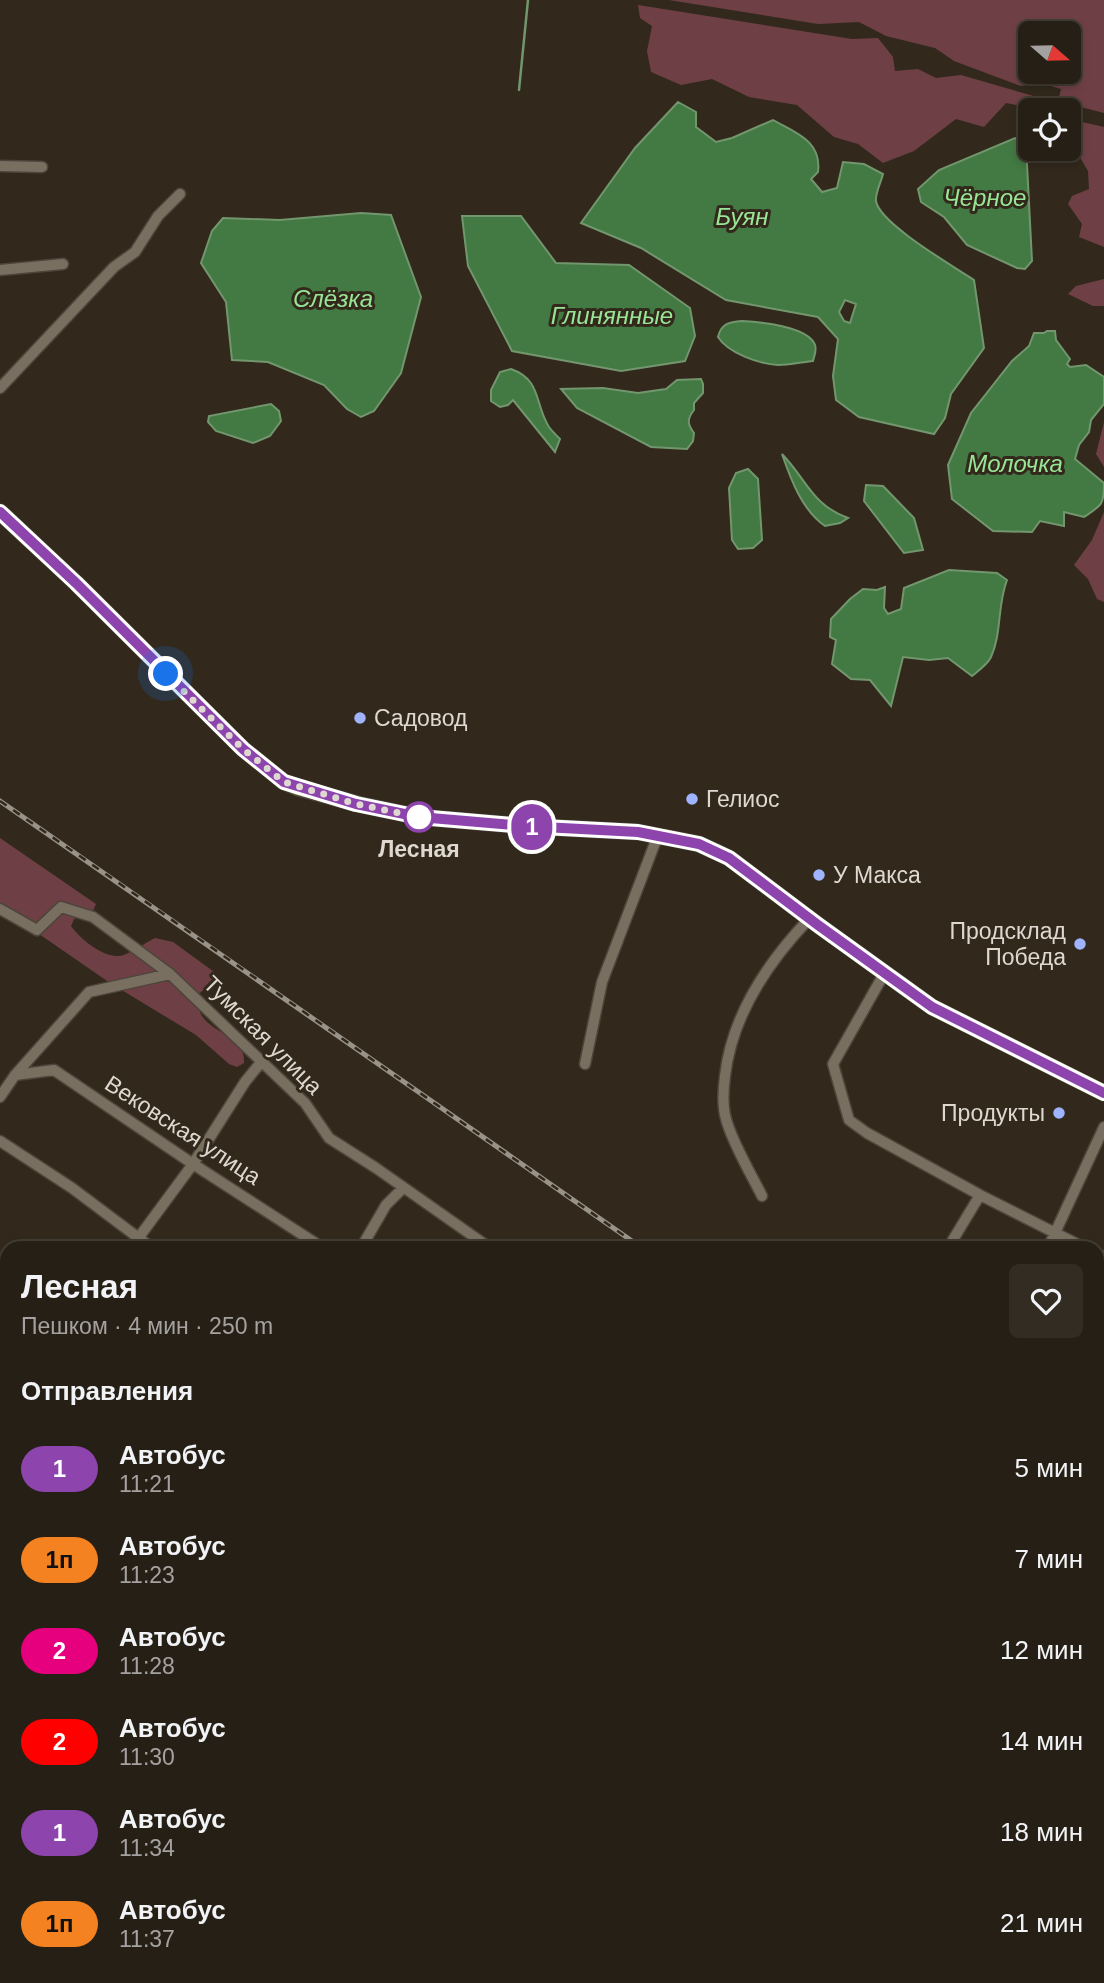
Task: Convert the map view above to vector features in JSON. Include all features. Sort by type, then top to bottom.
[{"type":"main road","points":[[0,512],[76,583],[243,749],[284,782],[356,804],[419,817],[657,835],[699,844],[729,858],[884,974],[944,1013],[1104,1093]]},
{"type":"street","points":[[0,166],[42,167]]},
{"type":"street","points":[[0,388],[114,267],[135,252],[159,216],[180,194]]},
{"type":"street","points":[[0,270],[64,264]]},
{"type":"street","points":[[585,1064],[606,970],[657,835]]},
{"type":"street","name":"Тумская улица","points":[[0,909],[37,930],[61,907],[93,917],[170,974],[305,1103],[329,1138],[480,1241]]},
{"type":"street","points":[[762,1196],[726,1120],[722,1099],[726,1065],[732,1037],[753,990],[789,939],[809,919]]},
{"type":"street","points":[[0,1097],[15,1075],[89,992],[170,974]]},
{"type":"street","points":[[884,974],[833,1065],[849,1120],[867,1133],[1070,1241]]},
{"type":"street","points":[[137,1241],[193,1164],[245,1082],[262,1061]]},
{"type":"street","name":"Вековская улица","points":[[15,1075],[54,1070],[312,1241]]},
{"type":"street","points":[[1051,1241],[1104,1127]]},
{"type":"street","points":[[0,1141],[72,1188],[143,1241]]},
{"type":"street","points":[[365,1241],[386,1205],[402,1188]]},
{"type":"street","points":[[952,1241],[980,1195]]},
{"type":"shaded area","points":[[669,0],[1104,0],[1104,113],[1081,107],[1081,98],[1059,98],[1061,89],[1044,84],[1082,84],[1082,21],[1018,21],[1018,84],[1034,84],[1021,86],[954,61],[935,48],[886,36],[859,22],[818,24]]},
{"type":"shaded area","points":[[638,5],[852,39],[878,38],[893,57],[895,71],[918,69],[936,78],[961,75],[1041,98],[1018,98],[1018,105],[1006,103],[984,127],[956,119],[914,151],[883,163],[858,144],[834,137],[797,105],[749,97],[712,79],[681,85],[651,72],[647,51],[652,26],[640,18]]},
{"type":"shaded area","points":[[1081,122],[1104,127],[1104,247],[1079,237],[1082,224],[1068,204],[1072,196],[1089,189],[1088,171],[1081,159]]},
{"type":"shaded area","points":[[1104,279],[1104,306],[1093,306],[1068,294],[1076,286]]},
{"type":"shaded area","points":[[1104,422],[1104,467],[1096,454]]},
{"type":"shaded area","points":[[1104,512],[1104,602],[1097,599],[1088,579],[1074,565],[1092,540]]},
{"type":"shaded area","points":[[0,838],[96,904],[92,913],[74,919],[71,926],[94,948],[109,955],[124,955],[155,938],[173,942],[217,974],[221,981],[205,988],[199,994],[200,1012],[204,1019],[239,1046],[244,1063],[237,1067],[229,1064],[196,1035],[110,983],[0,907]]},
{"type":"water","name":"Буян","points":[[678,102],[696,112],[696,127],[716,142],[773,120],[806,139],[812,145],[818,161],[818,172],[811,179],[822,192],[837,188],[843,162],[864,164],[883,174],[876,198],[880,210],[918,244],[974,280],[984,348],[951,394],[945,418],[934,434],[859,417],[836,400],[833,376],[838,339],[818,317],[726,300],[641,248],[581,223],[635,148]],"holes":[[[845,300],[856,304],[850,323],[844,321],[839,312]]]},
{"type":"water","name":"Чёрное","points":[[1015,138],[1018,140],[1018,161],[1027,161],[1032,261],[1025,269],[1017,268],[967,245],[944,217],[921,202],[918,189],[939,170]]},
{"type":"water","name":"Слёзка","points":[[361,213],[391,215],[421,297],[401,373],[374,411],[361,417],[347,409],[324,385],[268,362],[232,360],[226,302],[201,263],[212,231],[223,218],[280,220]]},
{"type":"water","name":"Глинянные","points":[[462,216],[521,216],[556,263],[629,265],[690,308],[695,336],[685,361],[621,371],[512,351],[468,266]]},
{"type":"water","points":[[742,321],[782,326],[803,333],[815,345],[813,361],[778,365],[736,353],[718,337],[727,324]]},
{"type":"water","name":"Молочка","points":[[1055,331],[1056,340],[1070,359],[1067,364],[1070,367],[1086,365],[1104,377],[1104,404],[1091,420],[1089,432],[1079,445],[1075,459],[1104,483],[1102,500],[1098,507],[1084,517],[1064,512],[1064,526],[1040,521],[1032,532],[993,531],[952,499],[948,465],[971,413],[1012,361],[1029,346],[1034,333]]},
{"type":"water","points":[[511,369],[528,379],[533,386],[544,418],[560,439],[555,452],[513,400],[500,407],[491,401],[491,390],[500,372]]},
{"type":"water","points":[[701,379],[703,393],[694,403],[689,419],[694,433],[693,441],[687,449],[651,447],[577,408],[561,389],[603,388],[638,393],[666,389],[677,380]]},
{"type":"water","points":[[271,404],[279,411],[281,421],[270,436],[253,443],[216,431],[208,422],[209,416]]},
{"type":"water","points":[[782,454],[818,499],[836,513],[848,518],[825,526],[817,519],[798,494]]},
{"type":"water","points":[[748,469],[758,479],[762,540],[753,548],[738,549],[732,540],[729,488],[736,473]]},
{"type":"water","points":[[866,485],[883,486],[914,518],[923,550],[904,553],[864,501]]},
{"type":"water","points":[[949,570],[997,573],[1007,580],[991,657],[972,676],[948,658],[929,660],[903,657],[891,706],[870,680],[851,679],[832,664],[836,640],[830,637],[831,619],[850,599],[863,589],[877,590],[885,587],[884,608],[888,614],[901,609],[904,588]]},
{"type":"waterway","points":[[519,90],[528,0]]},
{"type":"railway","points":[[0,801],[632,1241]]},
{"type":"bus line","name":"1","points":[[0,512],[76,583],[243,749],[284,782],[356,804],[419,817],[638,832],[699,844],[729,858],[754,875],[932,1007],[1104,1093]]},
{"type":"place","name":"Садовод","points":[[360,718]]},
{"type":"place","name":"Гелиос","points":[[692,799]]},
{"type":"place","name":"Лесная","points":[[419,817]]},
{"type":"place","name":"У Макса","points":[[819,875]]},
{"type":"place","name":"Продсклад Победа","points":[[1080,944]]},
{"type":"place","name":"Продукты","points":[[1059,1113]]},
{"type":"route","points":[[166,674],[243,749],[284,782],[356,804],[419,817]]}]
